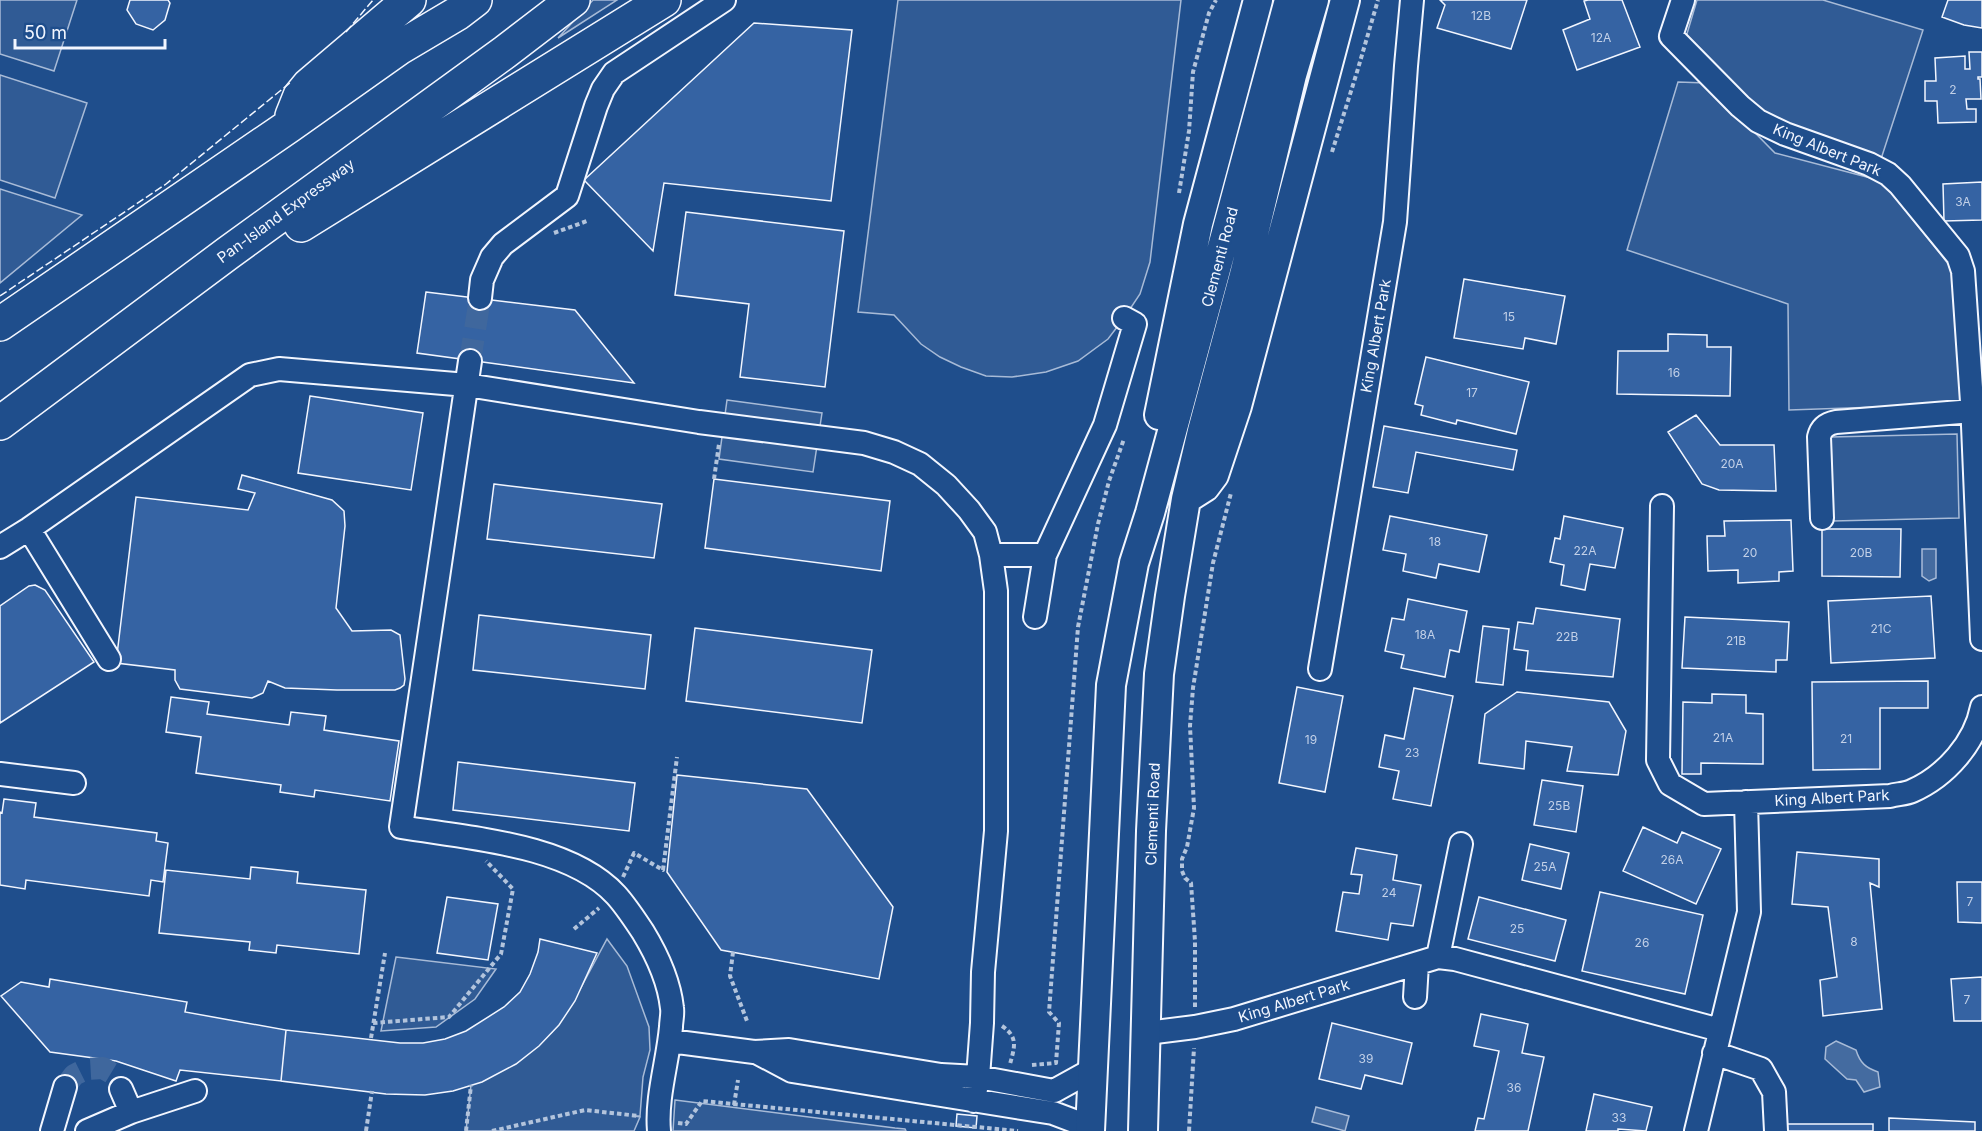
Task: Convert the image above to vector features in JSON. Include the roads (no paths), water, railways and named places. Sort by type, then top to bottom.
[{"type":"highway","points":[[289,126],[293,110],[309,85],[409,0]]},
{"type":"highway","points":[[0,324],[399,48],[458,13],[475,0]]},
{"type":"highway","name":"Pan-Island Expressway","points":[[0,423],[573,0]]},
{"type":"highway","points":[[228,254],[259,246],[281,237],[664,0]]},
{"type":"main road","name":"Clementi Road","points":[[1150,513],[1144,484],[1198,224],[1258,0]]},
{"type":"main road","name":"Clementi Road","points":[[1143,1131],[1151,831],[1159,674],[1186,499],[1244,275],[1280,75],[1289,0]]},
{"type":"main road","name":"Clementi Road","points":[[1090,1129],[1111,685],[1134,563],[1280,75],[1314,0]]},
{"type":"main road","points":[[1186,499],[1205,487],[1214,476],[1237,406],[1345,0]]},
{"type":"street","points":[[480,298],[482,280],[492,257],[503,244],[567,196],[596,106],[603,89],[614,74],[724,0]]},
{"type":"street","name":"King Albert Park","points":[[1320,669],[1395,222],[1412,0]]},
{"type":"street","name":"King Albert Park","points":[[1683,0],[1671,36],[1740,106],[1758,121],[1785,134],[1869,164],[1888,174],[1900,185],[1958,256],[1963,271],[1976,405],[1982,639]]},
{"type":"street","points":[[1035,617],[1045,555],[1105,425],[1135,324],[1124,318]]},
{"type":"street","points":[[470,361],[401,827],[477,839],[565,860],[600,881],[616,894],[661,963],[672,1009],[670,1041],[658,1115],[664,1127]]},
{"type":"street","points":[[0,547],[250,375],[279,369],[467,386],[721,425],[864,443],[894,452],[920,464],[946,485],[985,532],[996,591],[996,831],[983,972],[978,1077],[974,1101]]},
{"type":"street","points":[[1822,518],[1819,437],[1824,427],[1836,422],[1976,405]]},
{"type":"street","name":"King Albert Park","points":[[1662,506],[1658,760],[1670,784],[1704,804],[1890,796],[1911,791],[1928,782],[1958,756],[1972,736],[1982,707]]},
{"type":"street","points":[[29,529],[109,659]]},
{"type":"street","points":[[991,555],[1045,555]]},
{"type":"street","points":[[0,774],[74,783]]},
{"type":"street","points":[[1696,1131],[1749,912],[1746,802]]},
{"type":"street","points":[[1415,998],[1428,961],[1461,844]]},
{"type":"street","name":"King Albert Park","points":[[1147,1033],[1195,1028],[1234,1019],[1428,961],[1455,959],[1720,1030]]},
{"type":"street","points":[[670,1041],[754,1052],[789,1050],[941,1075],[978,1077],[1054,1091],[1092,1070]]},
{"type":"street","points":[[754,1052],[792,1071],[1053,1113],[1090,1129]]},
{"type":"street","points":[[1714,1053],[1761,1069],[1774,1092],[1776,1131]]},
{"type":"street","points":[[52,1131],[65,1087]]},
{"type":"street","points":[[121,1089],[131,1112]]},
{"type":"street","points":[[87,1131],[131,1112],[195,1091]]},
{"type":"tunnel","points":[[470,361],[480,298]]},
{"type":"tunnel","points":[[65,1087],[74,1075],[86,1069],[103,1068],[113,1074],[121,1089]]}]
